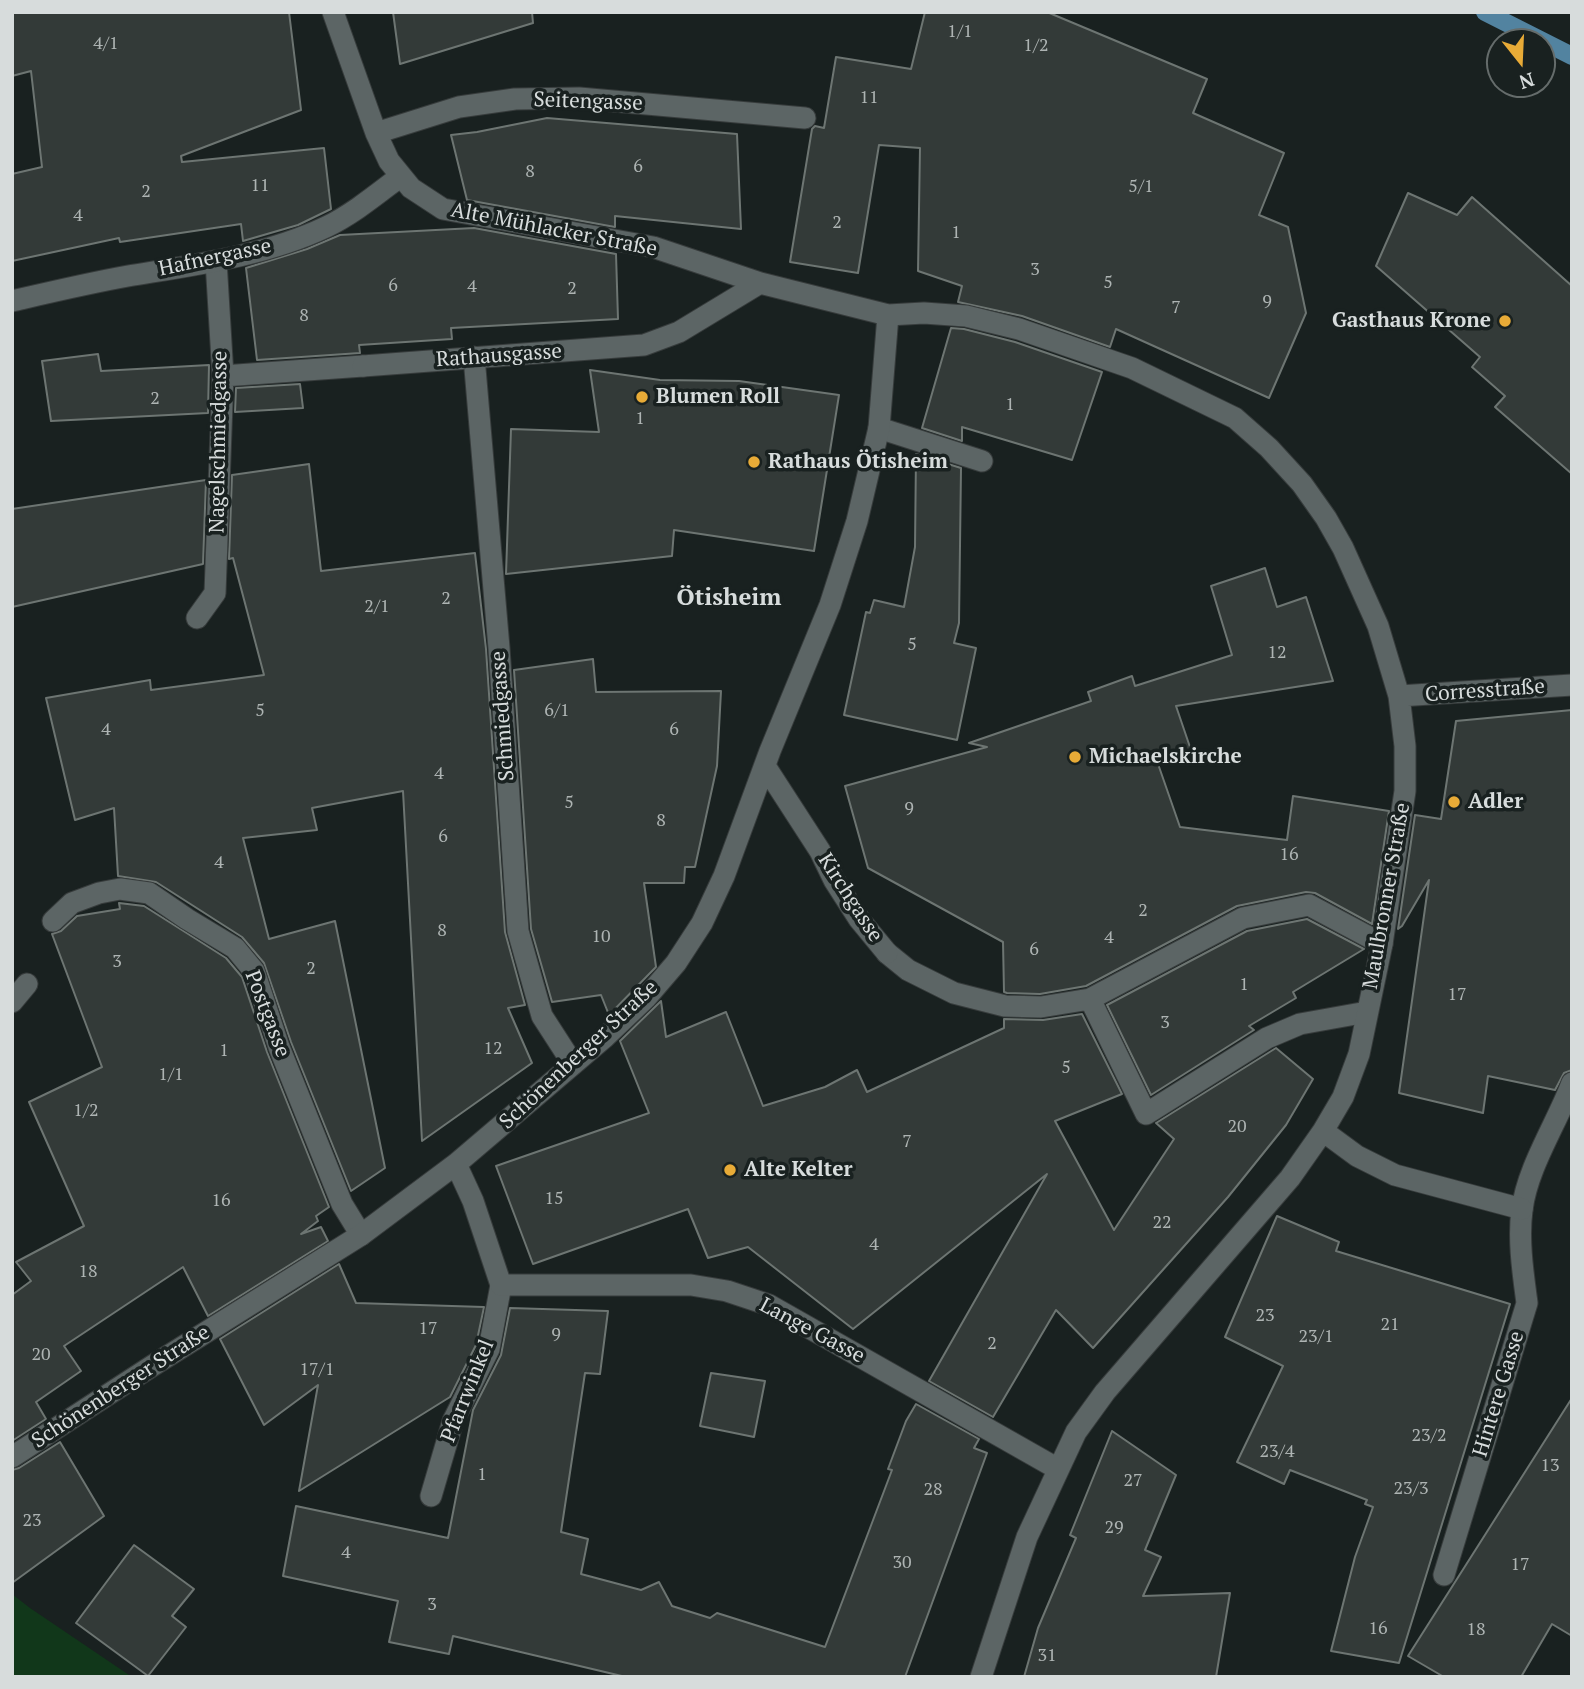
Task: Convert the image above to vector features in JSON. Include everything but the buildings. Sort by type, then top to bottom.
[{"type":"street","name":"Alte Mühlacker Straße","points":[[333,12],[376,134],[389,161],[411,188],[443,209],[653,247],[761,283],[888,315]]},
{"type":"street","name":"Seitengasse","points":[[376,134],[459,107],[515,99],[579,98],[805,118]]},
{"type":"street","name":"Hafnergasse","points":[[12,300],[99,281],[216,261],[277,245],[326,227],[401,176]]},
{"type":"street","name":"Nagelschmiedgasse","points":[[197,618],[215,593],[223,376],[216,261]]},
{"type":"street","name":"Rathausgasse","points":[[223,376],[644,345],[679,332],[761,283]]},
{"type":"street","name":"Maulbronner Straße","points":[[888,315],[924,313],[966,316],[1020,330],[1132,368],[1235,418],[1269,448],[1302,484],[1343,548],[1378,626],[1399,696],[1405,746],[1405,790],[1382,943],[1359,1054],[1343,1097],[1290,1178],[1105,1392],[1076,1432],[1027,1537],[981,1677]]},
{"type":"street","name":"Schönenberger Straße","points":[[12,1458],[361,1235],[456,1164],[573,1064],[646,998],[676,963],[702,923],[724,876],[830,605],[857,521],[879,428],[888,315]]},
{"type":"street","name":"Schmiedgasse","points":[[474,357],[499,648],[518,931],[542,1016],[573,1064]]},
{"type":"street","points":[[879,428],[982,461]]},
{"type":"street","name":"Corresstraße","points":[[1399,696],[1572,685]]},
{"type":"street","name":"Kirchgasse","points":[[765,766],[820,851],[834,880],[859,919],[887,953],[908,970],[954,993],[1005,1006],[1041,1007],[1090,999],[1243,918],[1309,905],[1382,943]]},
{"type":"street","name":"Postgasse","points":[[53,921],[72,903],[99,893],[120,889],[149,893],[235,948],[254,971],[279,1047],[342,1204],[361,1235]]},
{"type":"street","points":[[12,1002],[27,984]]},
{"type":"street","points":[[1090,999],[1146,1114],[1267,1038],[1300,1024],[1367,1012]]},
{"type":"street","name":"Hintere Gasse","points":[[1444,1575],[1527,1303],[1522,1257],[1522,1209],[1535,1165],[1570,1094]]},
{"type":"street","points":[[1323,1131],[1357,1156],[1395,1175],[1522,1209]]},
{"type":"street","points":[[456,1164],[473,1201],[501,1285]]},
{"type":"street","name":"Lange Gasse","points":[[501,1285],[691,1285],[727,1291],[769,1305],[1058,1469]]},
{"type":"street","name":"Pfarrwinkel","points":[[431,1496],[453,1421],[489,1349],[501,1285]]},
{"type":"green space","points":[[12,1594],[30,1608],[132,1677],[12,1677]]},
{"type":"waterway","points":[[1485,12],[1572,56]]},
{"type":"place","name":"Gasthaus Krone","points":[[1505,321]]},
{"type":"place","name":"Blumen Roll","points":[[642,397]]},
{"type":"place","name":"Rathaus Ötisheim","points":[[754,462]]},
{"type":"place","name":"Michaelskirche","points":[[1075,757]]},
{"type":"place","name":"Adler","points":[[1454,802]]},
{"type":"place","name":"Alte Kelter","points":[[730,1170]]},
{"type":"district","name":"Ötisheim","points":[[729,598]]}]
